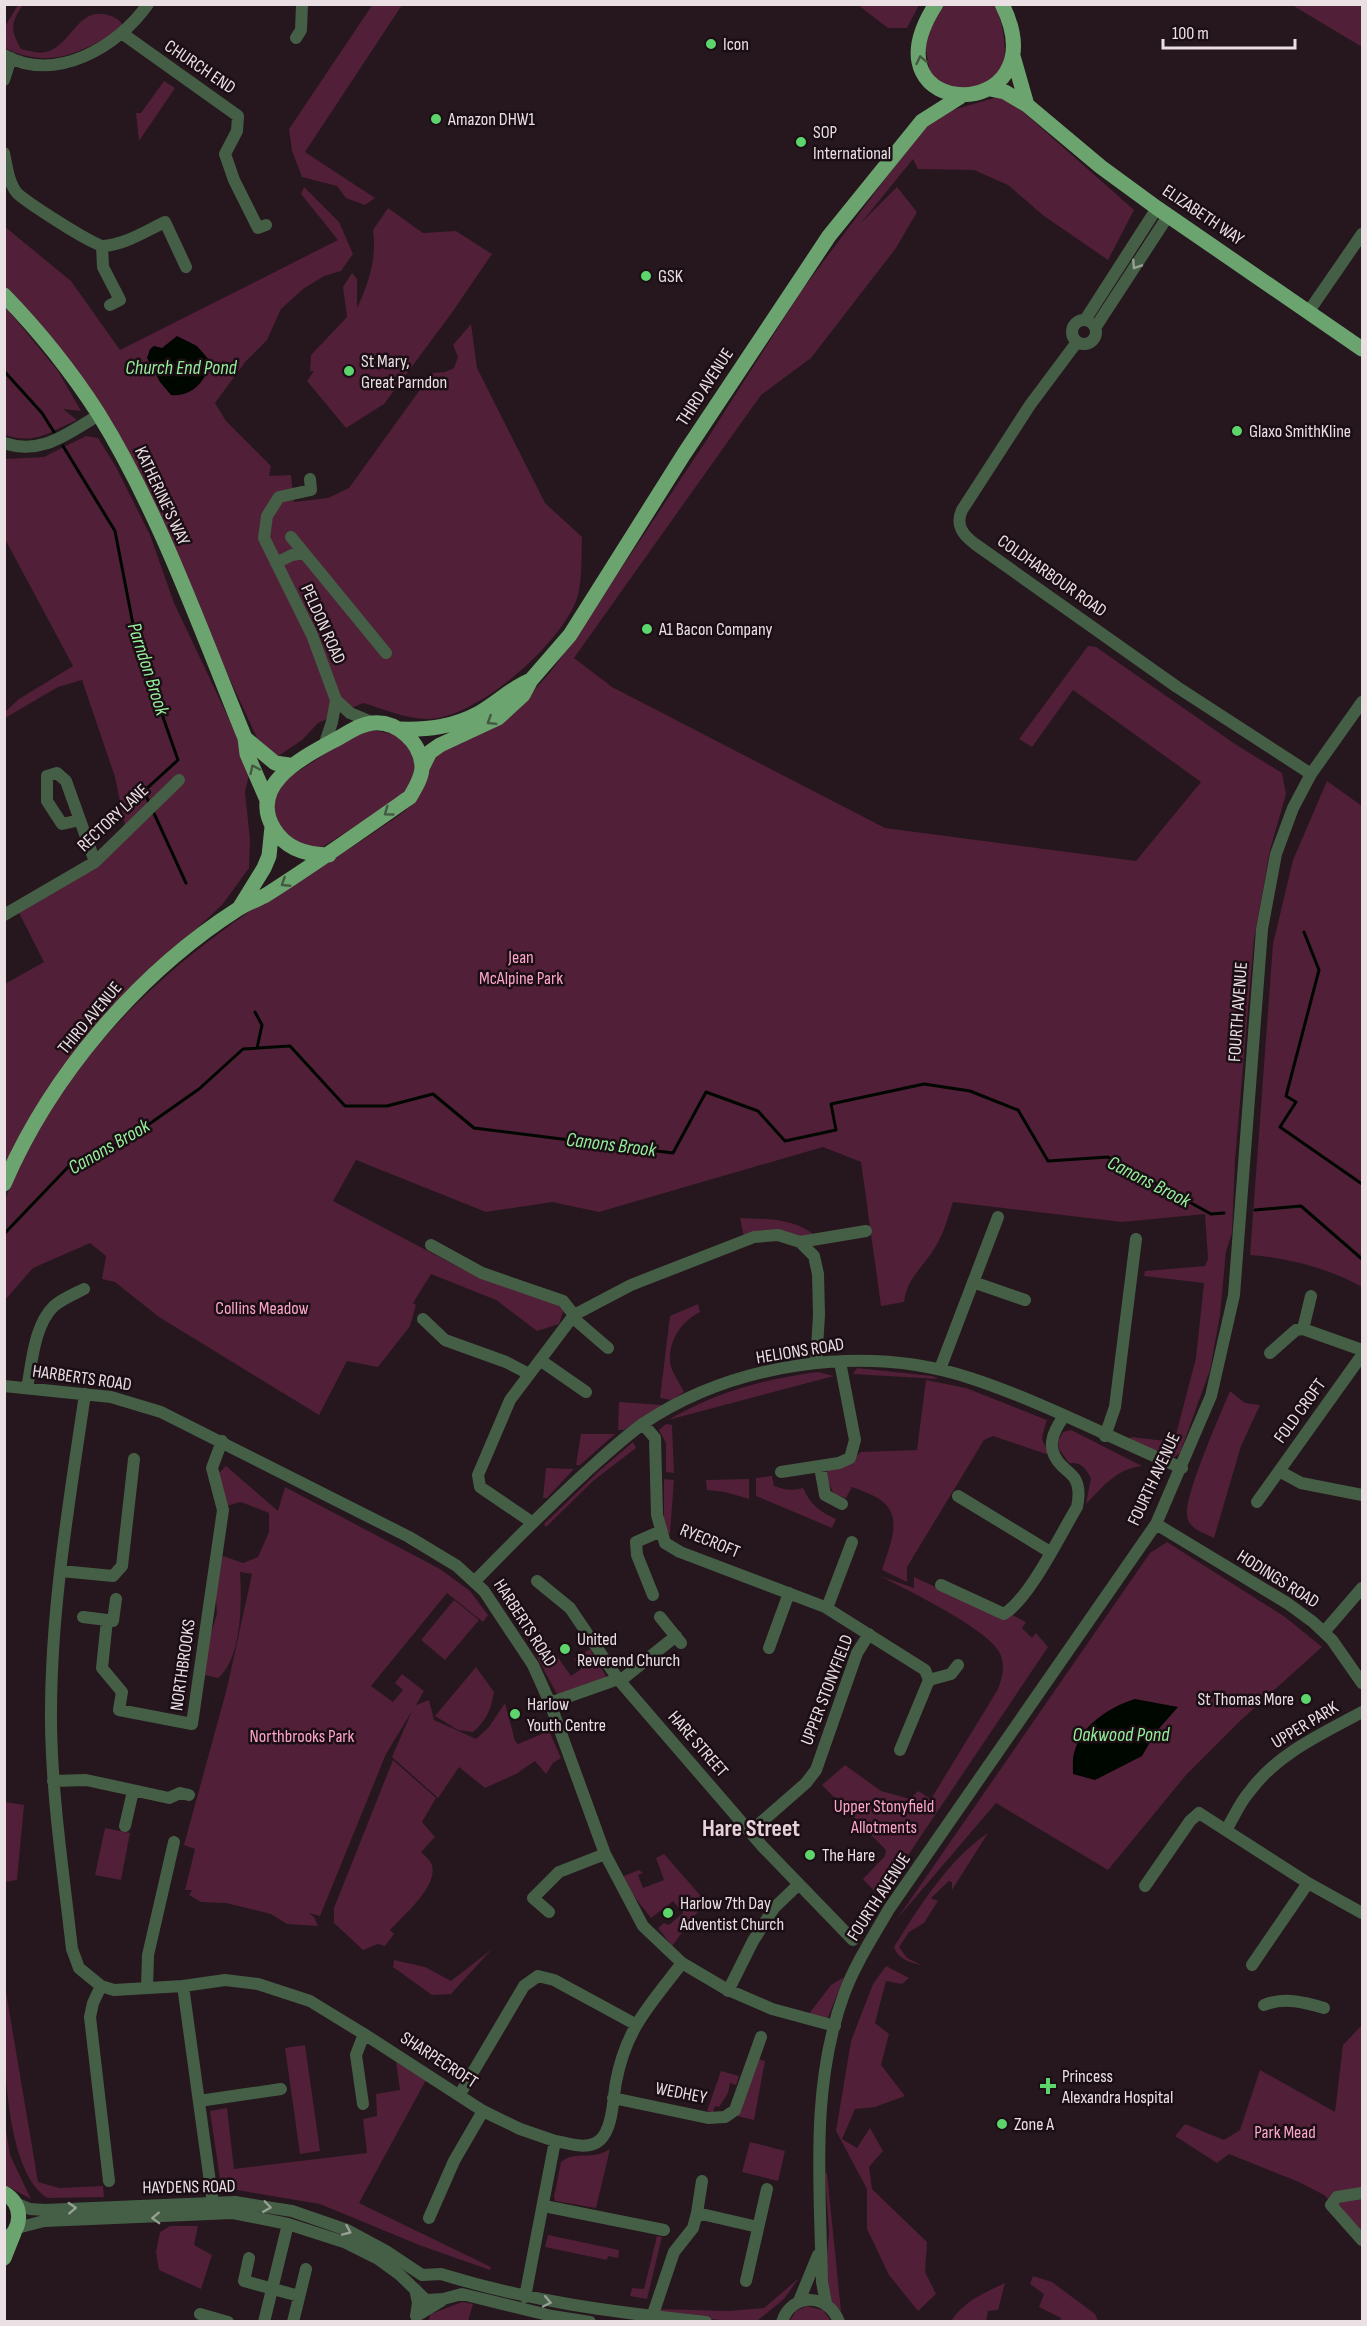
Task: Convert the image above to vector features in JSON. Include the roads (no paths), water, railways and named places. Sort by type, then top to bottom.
[{"type":"main road","points":[[936,4],[918,46],[924,74],[929,82],[947,94],[960,97]]},
{"type":"main road","points":[[1002,4],[1012,31],[1012,56],[1027,105]]},
{"type":"main road","points":[[990,89],[1007,71],[1012,56]]},
{"type":"main road","name":"THIRD AVENUE","points":[[922,122],[929,99],[929,82]]},
{"type":"main road","name":"THIRD AVENUE","points":[[422,768],[430,752],[440,745],[483,727],[512,706],[570,635],[800,276],[855,201],[922,122],[960,97],[990,89]]},
{"type":"main road","name":"ELIZABETH WAY","points":[[990,89],[1005,92],[1027,105],[1162,212],[1362,349]]},
{"type":"main road","name":"KATHERINE'S WAY","points":[[4,295],[61,361],[99,415],[126,462],[170,559],[245,738],[247,754],[267,800]]},
{"type":"main road","name":"THIRD AVENUE","points":[[400,729],[442,728],[477,714],[515,687],[531,680]]},
{"type":"main road","points":[[374,723],[400,729],[418,751],[422,768],[418,783],[410,797],[329,855],[303,853],[280,838],[272,826],[267,800],[271,788],[289,765],[357,728],[374,723]]},
{"type":"main road","name":"KATHERINE'S WAY","points":[[245,738],[275,763],[289,765]]},
{"type":"main road","name":"THIRD AVENUE","points":[[240,907],[269,856],[272,826]]},
{"type":"main road","name":"THIRD AVENUE","points":[[4,1184],[44,1110],[89,1046],[115,1015],[191,943],[240,907],[257,900],[329,855]]},
{"type":"main road","points":[[4,2258],[19,2217],[10,2198]]},
{"type":"street","points":[[4,80],[8,57],[45,64],[75,59],[101,49],[123,34],[148,4]]},
{"type":"street","points":[[296,38],[301,30],[302,4]]},
{"type":"street","name":"CHURCH END","points":[[123,34],[238,117],[237,130],[225,154],[234,180],[258,228],[266,225]]},
{"type":"street","points":[[4,153],[10,182],[18,193],[94,244],[102,246],[122,242],[165,222],[186,267]]},
{"type":"street","name":"COLDHARBOUR ROAD","points":[[1090,324],[1076,323],[1072,329],[1072,336],[1077,342],[1085,344],[1092,341],[1090,324],[1135,241],[1144,210],[1142,196]]},
{"type":"street","name":"COLDHARBOUR ROAD","points":[[1135,241],[1162,212]]},
{"type":"street","name":"COLDHARBOUR ROAD","points":[[1090,324],[1162,212]]},
{"type":"street","points":[[1309,311],[1362,234]]},
{"type":"street","points":[[102,246],[103,267],[120,300],[110,305]]},
{"type":"street","name":"COLDHARBOUR ROAD","points":[[1077,342],[1030,405],[962,510],[958,522],[960,529],[975,544],[1177,687],[1311,774]]},
{"type":"street","points":[[4,443],[22,447],[41,447],[99,415]]},
{"type":"street","name":"PELDON ROAD","points":[[310,479],[311,490],[279,497],[267,516],[264,538],[312,635],[336,700]]},
{"type":"street","name":"PELDON ROAD","points":[[291,537],[386,653]]},
{"type":"street","points":[[276,563],[303,553]]},
{"type":"street","points":[[336,700],[350,713],[374,723]]},
{"type":"street","points":[[324,746],[336,700]]},
{"type":"street","name":"FOURTH AVENUE","points":[[826,2303],[822,2282],[819,2125],[824,2078],[835,2026],[848,1986],[889,1909],[1156,1524],[1211,1396],[1234,1295],[1262,929],[1269,888],[1280,844],[1293,808],[1311,774],[1362,702]]},
{"type":"street","name":"RECTORY LANE","points":[[4,915],[95,862],[179,780]]},
{"type":"street","points":[[80,820],[95,862]]},
{"type":"street","points":[[940,1370],[998,1217]]},
{"type":"street","points":[[532,1523],[480,1487],[478,1478],[510,1400],[573,1316],[631,1285],[754,1237],[778,1235],[800,1242],[866,1231]]},
{"type":"street","points":[[1105,1436],[1115,1407],[1136,1239]]},
{"type":"street","points":[[800,1242],[814,1256],[818,1274],[816,1363]]},
{"type":"street","points":[[430,1245],[482,1273],[563,1301],[573,1316],[608,1348]]},
{"type":"street","points":[[973,1282],[1025,1300]]},
{"type":"street","points":[[27,1388],[37,1341],[49,1313],[59,1302],[84,1289]]},
{"type":"street","points":[[1303,1329],[1311,1296]]},
{"type":"street","points":[[423,1319],[445,1340],[506,1362],[529,1374]]},
{"type":"street","points":[[1270,1353],[1296,1330],[1303,1329],[1362,1350]]},
{"type":"street","name":"FOLD CROFT","points":[[1257,1502],[1356,1374],[1362,1355]]},
{"type":"street","points":[[540,1360],[586,1392]]},
{"type":"street","name":"HELIONS ROAD","points":[[475,1581],[532,1523],[643,1424],[678,1403],[720,1384],[816,1363],[888,1360],[971,1378],[1182,1468]]},
{"type":"street","points":[[781,1472],[820,1467],[850,1458],[854,1450],[840,1362]]},
{"type":"street","name":"HARBERTS ROAD","points":[[4,1386],[111,1397],[149,1407],[222,1441],[409,1537],[457,1566],[475,1581],[511,1629],[533,1665],[550,1703],[604,1854],[643,1926],[682,1963],[728,1991],[772,2009],[835,2026]]},
{"type":"street","points":[[85,1394],[61,1571],[52,1665],[53,1780],[72,1948],[79,1968],[101,1986],[114,1990],[183,1986],[225,1980],[285,1991],[310,2001],[364,2034],[356,2055],[363,2104]]},
{"type":"street","points":[[941,1586],[1004,1614],[1013,1608],[1077,1507],[1079,1494],[1075,1479],[1055,1459],[1051,1444],[1053,1431],[1064,1416]]},
{"type":"street","name":"RYECROFT","points":[[643,1424],[655,1438],[657,1515],[665,1543],[680,1551],[827,1608],[869,1634]]},
{"type":"street","name":"NORTHBROOKS","points":[[116,1599],[113,1621],[107,1620],[102,1668],[122,1692],[119,1710],[192,1724],[223,1510],[212,1468],[222,1441]]},
{"type":"street","points":[[61,1571],[113,1576],[122,1566],[134,1459]]},
{"type":"street","points":[[820,1467],[825,1495],[842,1504]]},
{"type":"street","name":"FOLD CROFT","points":[[1279,1472],[1301,1484],[1362,1495]]},
{"type":"street","points":[[958,1496],[1050,1552]]},
{"type":"street","name":"HODINGS ROAD","points":[[1156,1524],[1287,1603],[1324,1632],[1362,1683]]},
{"type":"street","points":[[653,1595],[637,1555],[636,1542],[661,1531]]},
{"type":"street","points":[[827,1608],[852,1542]]},
{"type":"street","name":"HARE STREET","points":[[537,1581],[570,1608],[619,1680],[750,1832],[853,1940]]},
{"type":"street","points":[[1324,1632],[1362,1588]]},
{"type":"street","points":[[769,1648],[789,1593]]},
{"type":"street","points":[[83,1617],[107,1620]]},
{"type":"street","points":[[550,1703],[619,1680],[678,1640],[660,1617]]},
{"type":"street","name":"UPPER STONYFIELD","points":[[750,1832],[806,1783],[818,1765],[857,1653],[869,1634],[925,1670],[929,1680]]},
{"type":"street","points":[[900,1750],[929,1680],[951,1674],[958,1665]]},
{"type":"street","name":"UPPER PARK","points":[[1226,1830],[1248,1792],[1265,1773],[1289,1753],[1362,1712]]},
{"type":"street","points":[[53,1780],[86,1780],[169,1798],[180,1793],[189,1795]]},
{"type":"street","points":[[125,1826],[133,1791]]},
{"type":"street","points":[[1145,1886],[1190,1821],[1199,1813],[1308,1883],[1362,1913]]},
{"type":"street","points":[[147,1988],[148,1955],[174,1842]]},
{"type":"street","points":[[549,1912],[533,1898],[560,1872],[604,1854]]},
{"type":"street","points":[[1252,1965],[1308,1883]]},
{"type":"street","points":[[728,1991],[753,1941],[774,1908],[799,1884]]},
{"type":"street","points":[[483,2111],[520,2129],[555,2141],[586,2146],[600,2140],[607,2127],[621,2054],[635,2024],[682,1963]]},
{"type":"street","points":[[459,2094],[524,1986],[538,1976],[554,1980],[635,2024]]},
{"type":"street","points":[[101,1986],[93,2003],[90,2018],[109,2181]]},
{"type":"street","points":[[183,1986],[214,2208]]},
{"type":"street","points":[[1263,2005],[1276,2000],[1305,2003],[1324,2008]]},
{"type":"street","name":"SHARPECROFT","points":[[364,2034],[483,2111],[454,2161],[429,2218]]},
{"type":"street","name":"WEDHEY","points":[[613,2098],[708,2118],[724,2117],[735,2110],[761,2037]]},
{"type":"street","points":[[199,2101],[281,2089]]},
{"type":"street","points":[[525,2297],[555,2141]]},
{"type":"street","points":[[652,2317],[674,2252],[693,2228],[702,2181]]},
{"type":"street","points":[[746,2281],[767,2190]]},
{"type":"street","points":[[1362,2193],[1337,2197],[1331,2205],[1362,2240]]},
{"type":"street","name":"HAYDENS ROAD","points":[[10,2198],[30,2209],[45,2210],[214,2208],[288,2224],[344,2242],[378,2259],[400,2275],[414,2291],[426,2300],[443,2300],[462,2294],[552,2316],[590,2322]]},
{"type":"street","name":"HAYDENS ROAD","points":[[12,2234],[44,2222],[214,2208],[235,2202],[292,2211],[347,2230],[386,2251],[422,2275]]},
{"type":"street","points":[[544,2206],[664,2230]]},
{"type":"street","points":[[697,2213],[758,2227]]},
{"type":"street","points":[[264,2322],[288,2224]]},
{"type":"street","name":"FOURTH AVENUE","points":[[799,2301],[821,2245]]},
{"type":"street","points":[[249,2258],[244,2281],[299,2296]]},
{"type":"street","points":[[293,2322],[306,2269]]},
{"type":"street","points":[[415,2319],[418,2303],[414,2291],[416,2282],[422,2275],[441,2274],[525,2297],[652,2317],[706,2322]]},
{"type":"street","points":[[780,2321],[788,2308],[799,2301],[808,2299],[826,2303],[833,2310],[839,2322]]},
{"type":"street","points":[[415,2319],[443,2300]]},
{"type":"street","points":[[200,2314],[228,2322]]},
{"type":"water","name":"Church End Pond","points":[[177,336],[197,346],[211,362],[197,386],[186,393],[171,395],[160,382],[147,358],[150,349],[154,346],[162,348]]},
{"type":"water","name":"Oakwood Pond","points":[[1135,1699],[1178,1707],[1156,1732],[1142,1756],[1095,1780],[1073,1774],[1074,1753],[1084,1732],[1108,1711]]},
{"type":"waterway","name":"Parndon Brook","points":[[4,371],[42,413],[54,432]]},
{"type":"waterway","name":"Parndon Brook","points":[[63,446],[115,531],[136,640],[178,760],[144,791],[150,805]]},
{"type":"waterway","name":"Parndon Brook","points":[[153,811],[186,883]]},
{"type":"waterway","points":[[1304,932],[1319,970],[1286,1096],[1296,1102],[1280,1127],[1362,1184]]},
{"type":"waterway","name":"Parndon Brook","points":[[255,1012],[262,1025],[257,1048]]},
{"type":"waterway","name":"Canons Brook","points":[[4,1234],[70,1165],[125,1141],[199,1089],[243,1049],[290,1046],[345,1106],[387,1106],[433,1094],[474,1128],[673,1153],[706,1092],[758,1111],[785,1141],[836,1130],[831,1104],[924,1084],[970,1091],[1018,1110],[1048,1161],[1108,1157],[1211,1214],[1224,1213]]},
{"type":"waterway","name":"Canons Brook","points":[[1255,1210],[1301,1206],[1362,1259]]},
{"type":"place","name":"Icon","points":[[711,44]]},
{"type":"place","name":"Amazon DHW1","points":[[436,119]]},
{"type":"place","name":"SOP International","points":[[801,142]]},
{"type":"place","name":"GSK","points":[[646,276]]},
{"type":"place","name":"St Mary, Great Parndon","points":[[349,371]]},
{"type":"place","name":"Glaxo SmithKline","points":[[1237,431]]},
{"type":"place","name":"A1 Bacon Company","points":[[647,629]]},
{"type":"place","name":"United Reverend Church","points":[[565,1649]]},
{"type":"place","name":"St Thomas More","points":[[1306,1699]]},
{"type":"place","name":"Harlow Youth Centre","points":[[515,1714]]},
{"type":"place","name":"The Hare","points":[[810,1855]]},
{"type":"place","name":"Harlow 7th Day Adventist Church","points":[[668,1913]]},
{"type":"place","name":"Princess Alexandra Hospital","points":[[1048,2086]]},
{"type":"place","name":"Zone A","points":[[1002,2124]]},
{"type":"district","name":"Hare Street","points":[[751,1828]]},
{"type":"park label","name":"Jean McAlpine Park","points":[[521,967]]},
{"type":"park label","name":"Collins Meadow","points":[[262,1308]]},
{"type":"park label","name":"Northbrooks Park","points":[[302,1736]]},
{"type":"park label","name":"Upper Stonyfield Allotments","points":[[884,1816]]},
{"type":"park label","name":"Park Mead","points":[[1285,2132]]}]
